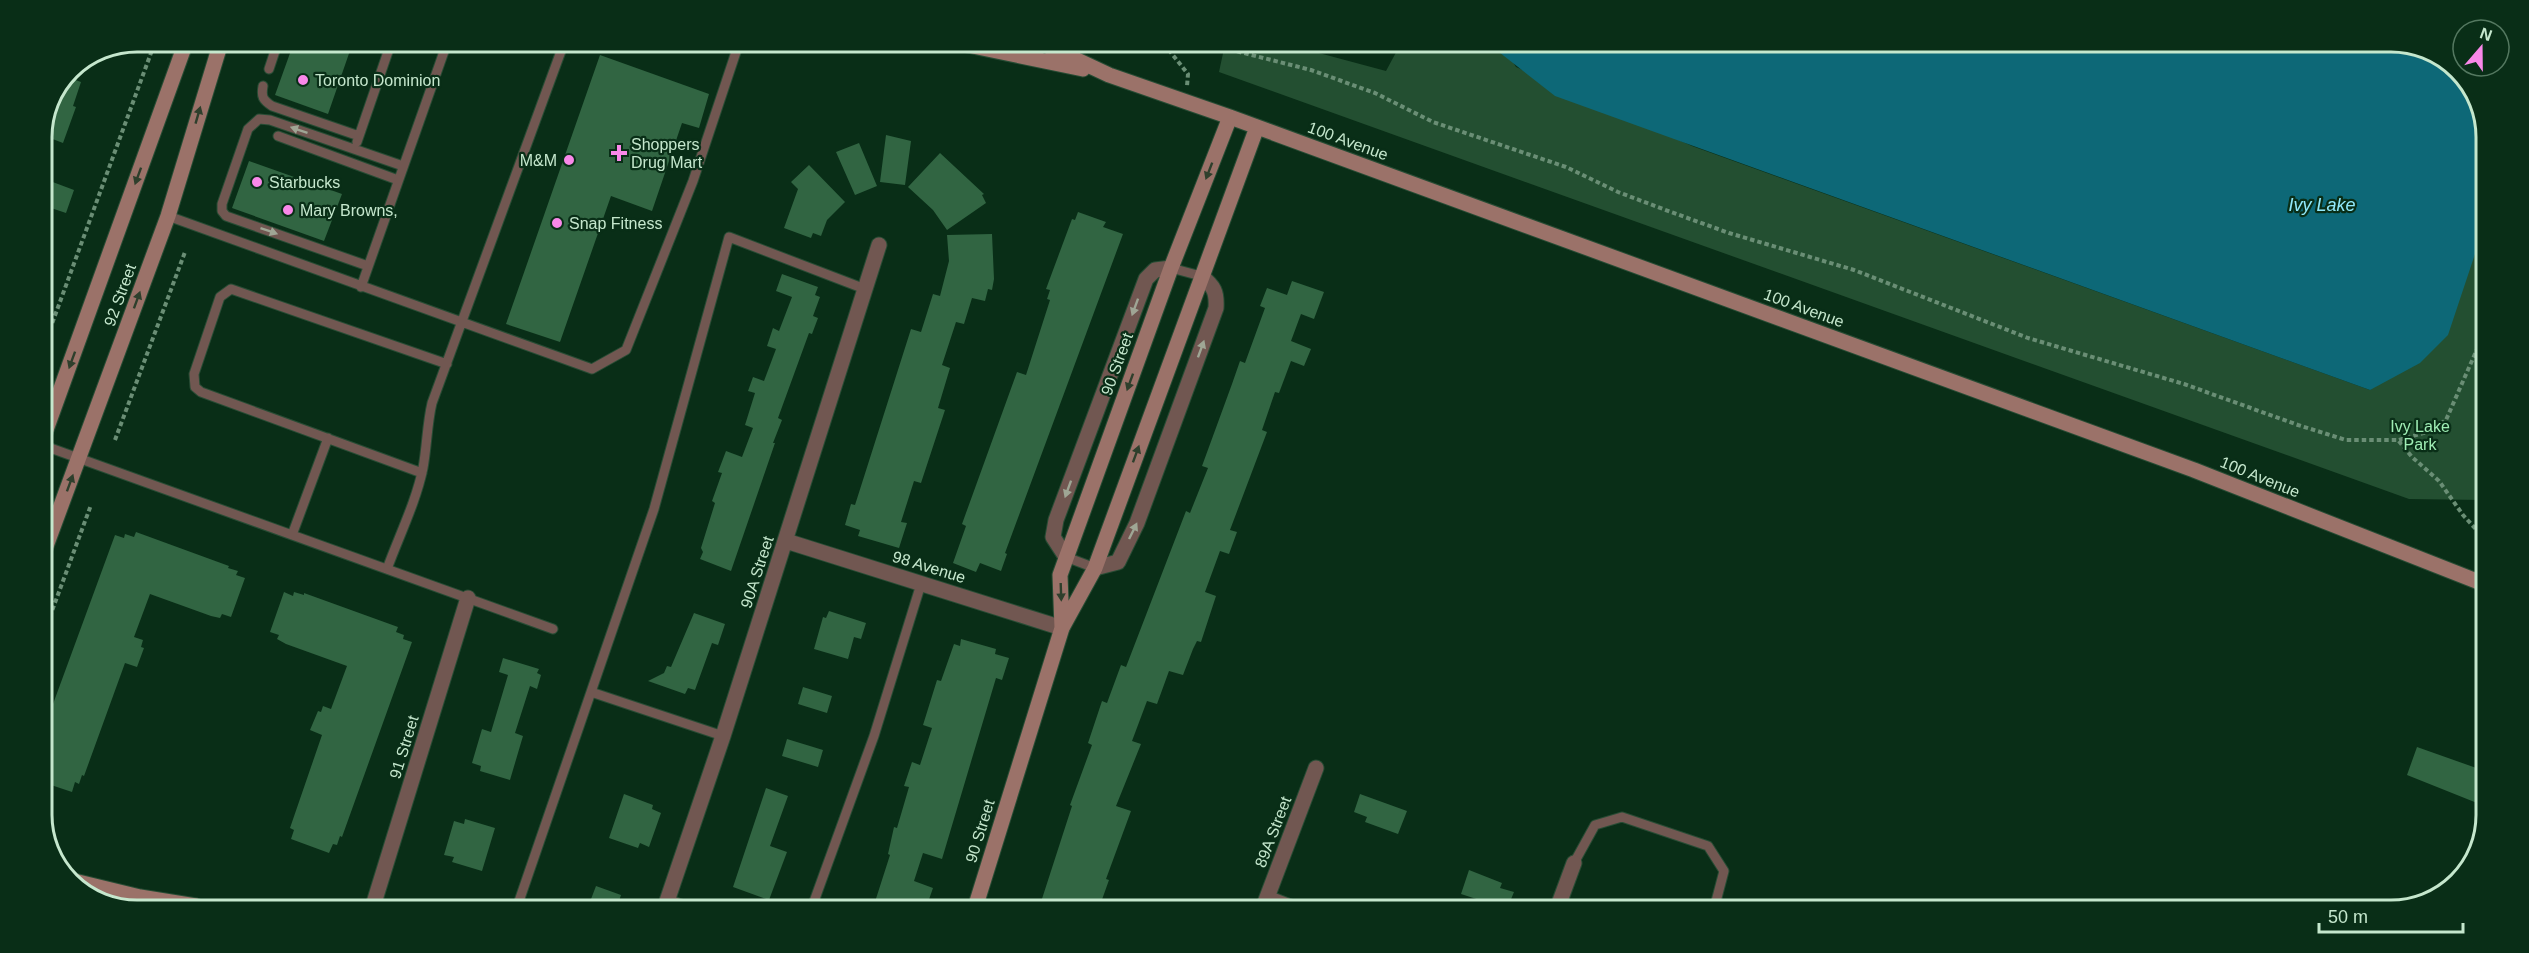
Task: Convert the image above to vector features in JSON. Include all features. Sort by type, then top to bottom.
[{"type":"main road","name":"92 Street","points":[[52,414],[182,52]]},
{"type":"main road","name":"92 Street","points":[[53,529],[168,216],[218,52]]},
{"type":"main road","name":"100 Avenue","points":[[1001,52],[1109,75]]},
{"type":"main road","name":"100 Avenue","points":[[1060,52],[1109,75],[1230,117],[2194,470],[2476,581]]},
{"type":"main road","name":"90 Street","points":[[1062,628],[1060,575],[1171,268],[1230,117]]},
{"type":"main road","name":"90 Street","points":[[977,900],[1062,628],[1095,568],[1200,276],[1257,127]]},
{"type":"main road","points":[[88,884],[158,900]]},
{"type":"street","name":"90A Street","points":[[667,900],[786,542],[879,245]]},
{"type":"street","points":[[1066,557],[1053,537],[1056,520],[1146,279],[1155,270],[1171,268]]},
{"type":"street","points":[[1095,568],[1118,562],[1137,523],[1216,308],[1217,295],[1212,285],[1200,276]]},
{"type":"street","name":"98 Avenue","points":[[786,542],[1062,628]]},
{"type":"street","name":"91 Street","points":[[376,900],[468,598]]},
{"type":"street","name":"89A Street","points":[[1266,900],[1317,768]]},
{"type":"street","points":[[1560,900],[1574,863]]},
{"type":"lane","points":[[269,69],[275,52]]},
{"type":"lane","points":[[354,149],[388,52]]},
{"type":"lane","points":[[361,287],[444,52]]},
{"type":"lane","points":[[387,569],[422,473],[428,419],[561,52]]},
{"type":"lane","points":[[168,216],[592,369],[626,350],[693,182],[736,52]]},
{"type":"lane","points":[[263,86],[261,95],[264,101],[272,106],[359,136]]},
{"type":"lane","points":[[368,266],[226,216],[222,211],[222,204],[248,129],[259,119],[270,120],[403,166]]},
{"type":"lane","points":[[278,136],[398,180]]},
{"type":"lane","points":[[519,900],[654,509],[729,237],[865,290]]},
{"type":"lane","points":[[1171,268],[1200,276]]},
{"type":"lane","points":[[422,473],[201,392],[195,387],[194,374],[220,297],[231,289],[447,364]]},
{"type":"lane","points":[[292,535],[328,438]]},
{"type":"lane","points":[[52,447],[553,629]]},
{"type":"lane","points":[[1066,557],[1095,568]]},
{"type":"lane","points":[[815,900],[874,736],[921,584]]},
{"type":"lane","points":[[591,692],[723,736]]},
{"type":"lane","points":[[1574,863],[1595,825],[1622,817],[1708,846],[1724,870],[1716,900]]},
{"type":"path","points":[[52,323],[151,52]]},
{"type":"path","points":[[1170,52],[1188,74],[1189,82],[1183,101]]},
{"type":"path","points":[[1241,52],[1311,69],[1375,93],[1433,122],[1566,167],[1618,192],[1671,212],[1730,233],[1854,270],[2028,338],[2184,384],[2346,440],[2398,440],[2430,430],[2446,420],[2476,352]]},
{"type":"path","points":[[116,440],[185,252]]},
{"type":"path","points":[[2398,440],[2412,457],[2439,481],[2463,515],[2476,529]]},
{"type":"path","points":[[53,609],[91,506]]},
{"type":"green space","name":"Ivy Lake Park","points":[[1223,52],[1315,52],[1386,71],[1396,52],[1506,52],[1516,67],[1692,146],[2370,390],[2476,222],[2476,500],[2409,499],[1219,72]]},
{"type":"water","name":"Ivy Lake","points":[[1499,52],[2392,52],[2419,57],[2429,61],[2453,78],[2465,95],[2475,121],[2476,251],[2448,335],[2420,363],[2370,390],[1555,96]]},
{"type":"building","name":"Toronto Dominion","points":[[290,52],[350,52],[328,114],[275,95]]},
{"type":"building","name":"Shoppers Drug Mart","points":[[600,55],[709,94],[699,128],[682,123],[652,211],[611,196],[560,342],[506,324]]},
{"type":"building","points":[[75,80],[81,82],[73,106],[76,107],[63,143],[52,139],[54,121],[59,105]]},
{"type":"building","points":[[886,135],[911,141],[905,185],[880,182]]},
{"type":"building","points":[[859,143],[877,186],[855,195],[836,152]]},
{"type":"building","points":[[940,153],[984,194],[982,195],[986,203],[947,230],[933,210],[908,187]]},
{"type":"building","points":[[249,161],[342,194],[324,241],[232,208]]},
{"type":"building","points":[[809,165],[845,202],[827,220],[821,236],[813,233],[811,238],[784,228],[798,189],[791,182]]},
{"type":"building","points":[[52,182],[74,190],[66,213],[52,208]]},
{"type":"building","points":[[1078,212],[1106,222],[1103,227],[1123,234],[1005,553],[1007,554],[1001,571],[980,563],[976,572],[953,563],[966,526],[962,524],[1017,372],[1026,375],[1050,300],[1047,299],[1050,290],[1046,289],[1072,219],[1075,220]]},
{"type":"building","points":[[992,234],[994,279],[992,290],[988,289],[985,301],[972,298],[964,324],[956,322],[942,365],[950,368],[938,408],[945,410],[921,483],[914,481],[901,522],[907,523],[899,548],[858,536],[860,530],[845,525],[851,504],[855,505],[911,329],[921,332],[933,294],[940,296],[949,261],[947,235]]},
{"type":"building","points":[[782,274],[818,287],[815,295],[820,297],[813,316],[818,318],[812,334],[809,333],[778,418],[782,420],[773,443],[775,443],[731,571],[700,559],[703,552],[701,548],[715,503],[712,501],[722,473],[718,472],[726,451],[742,457],[753,428],[745,425],[755,393],[748,391],[753,377],[764,381],[776,349],[767,346],[773,328],[779,331],[792,297],[776,291]]},
{"type":"building","points":[[1292,281],[1324,292],[1314,319],[1301,314],[1291,341],[1311,349],[1304,366],[1291,361],[1279,393],[1275,392],[1262,430],[1267,432],[1230,530],[1237,532],[1229,554],[1220,551],[1205,592],[1216,596],[1201,642],[1197,641],[1183,675],[1169,671],[1157,704],[1147,701],[1132,741],[1141,744],[1116,806],[1131,811],[1106,879],[1109,880],[1102,900],[1042,900],[1072,806],[1070,805],[1092,745],[1088,743],[1102,701],[1107,703],[1121,665],[1126,667],[1186,511],[1190,513],[1208,468],[1202,466],[1240,361],[1245,363],[1265,308],[1260,306],[1267,288],[1287,295]]},
{"type":"building","points":[[136,532],[229,566],[228,568],[238,571],[236,575],[245,578],[231,617],[222,614],[220,618],[211,616],[150,594],[134,637],[143,640],[141,647],[144,648],[137,667],[125,663],[84,776],[82,775],[79,784],[75,782],[72,792],[53,786],[53,704],[115,535],[124,538],[125,534],[134,537]]},
{"type":"building","points":[[284,592],[293,596],[294,592],[304,595],[304,593],[398,627],[396,632],[404,635],[403,639],[412,642],[342,837],[340,836],[337,845],[333,844],[329,853],[291,839],[294,830],[290,828],[322,735],[310,730],[318,711],[321,712],[323,706],[331,709],[347,666],[286,644],[277,639],[279,635],[270,632]]},
{"type":"building","points":[[829,611],[866,623],[861,639],[854,637],[848,659],[814,649],[823,617],[826,618]]},
{"type":"building","points":[[694,613],[725,624],[718,645],[712,643],[695,690],[688,688],[685,694],[648,681],[664,673],[667,666],[671,667]]},
{"type":"building","points":[[961,639],[996,649],[995,654],[1009,658],[1002,680],[996,678],[942,859],[923,853],[914,881],[933,888],[929,900],[876,900],[890,855],[888,854],[894,827],[897,828],[909,787],[904,786],[912,762],[920,765],[932,728],[923,725],[937,680],[941,681],[954,644],[960,646]]},
{"type":"building","points":[[503,658],[539,669],[537,673],[541,675],[537,689],[530,686],[515,733],[523,736],[510,780],[480,771],[481,766],[472,763],[482,729],[491,732],[508,675],[499,672]]},
{"type":"building","points":[[803,687],[832,696],[827,713],[798,704]]},
{"type":"building","points":[[787,739],[823,750],[818,767],[782,756]]},
{"type":"building","points":[[2417,747],[2476,768],[2476,803],[2407,775]]},
{"type":"building","points":[[766,788],[788,796],[770,846],[787,852],[769,900],[733,887]]},
{"type":"building","points":[[624,794],[653,805],[652,809],[661,813],[649,847],[640,843],[638,848],[609,838]]},
{"type":"building","points":[[1360,794],[1407,811],[1398,834],[1365,822],[1367,817],[1354,812]]},
{"type":"building","points":[[465,819],[495,828],[482,871],[452,862],[454,857],[444,855],[454,821],[464,824]]},
{"type":"building","points":[[1469,870],[1502,883],[1500,888],[1514,892],[1511,900],[1479,900],[1461,894]]},
{"type":"building","points":[[596,886],[621,895],[619,900],[591,900]]},
{"type":"place","name":"Toronto Dominion","points":[[303,80]]},
{"type":"place","name":"Shoppers Drug Mart","points":[[619,153]]},
{"type":"place","name":"M&M","points":[[569,160]]},
{"type":"place","name":"Starbucks","points":[[257,182]]},
{"type":"place","name":"Mary Browns,","points":[[288,210]]},
{"type":"place","name":"Snap Fitness","points":[[557,223]]}]
